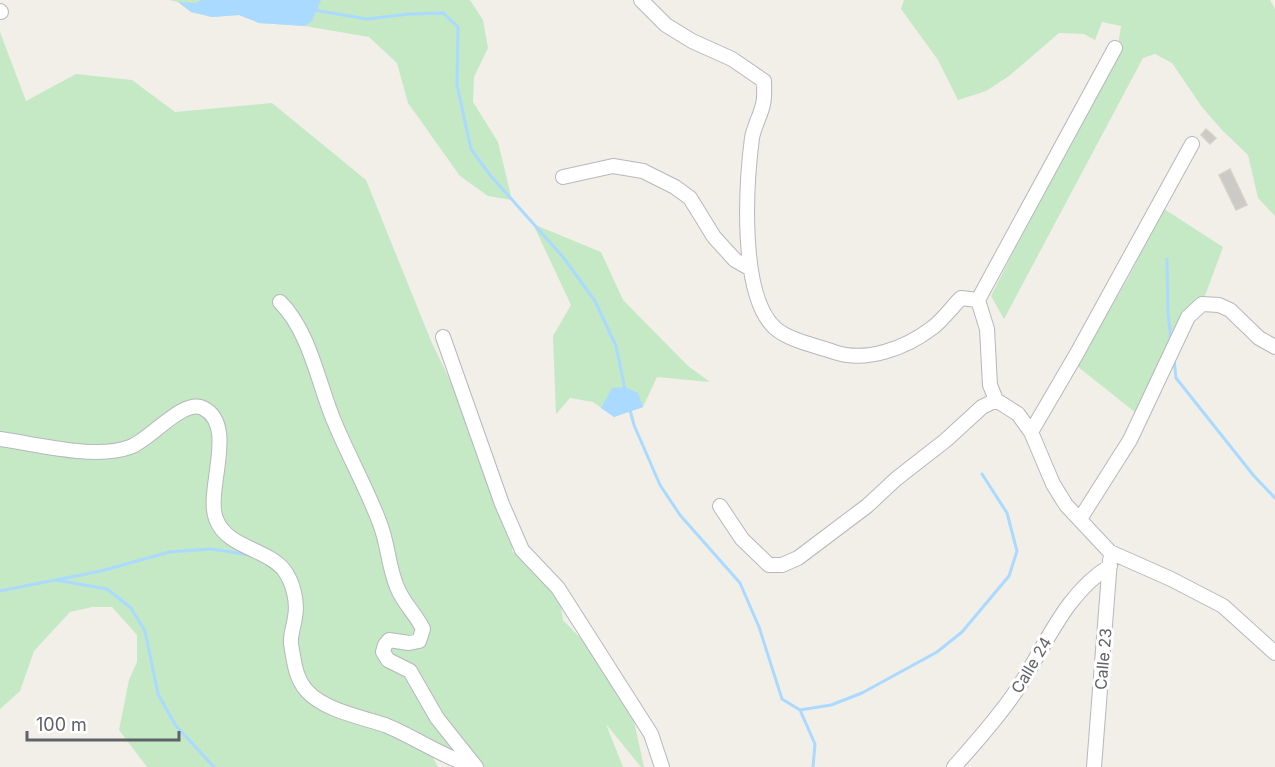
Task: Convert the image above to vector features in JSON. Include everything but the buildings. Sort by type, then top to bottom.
[{"type":"street","points":[[640,0],[666,25],[692,41],[732,59],[764,81],[764,103],[753,135],[748,183],[749,268],[754,294],[766,319],[776,329],[789,337],[840,354],[862,355],[889,351],[907,343],[933,327],[961,298],[978,300]]},
{"type":"street","points":[[1115,48],[978,300],[987,329],[990,385],[996,400],[1018,414],[1031,432],[1053,484],[1066,505],[1080,519],[1110,559],[1171,579],[1223,606],[1275,653]]},
{"type":"street","points":[[1031,432],[1076,356],[1192,144]]},
{"type":"street","points":[[563,177],[613,166],[643,171],[675,187],[690,198],[714,237],[735,260],[749,268]]},
{"type":"street","points":[[280,302],[289,311],[306,346],[334,421],[380,522],[396,587],[423,629],[419,640],[408,643],[389,640],[383,652],[388,660],[410,671],[437,718],[475,767]]},
{"type":"street","points":[[1080,519],[1130,440],[1188,317],[1202,304],[1219,304],[1230,310],[1259,338],[1275,347]]},
{"type":"street","points":[[443,337],[502,504],[522,550],[558,588],[651,734],[662,767]]},
{"type":"street","points":[[720,506],[742,539],[769,566],[782,566],[798,558],[867,506],[896,479],[946,441],[982,407],[996,400]]},
{"type":"street","points":[[0,439],[99,452],[117,451],[134,446],[188,407],[197,406],[205,409],[214,417],[219,436],[220,448],[213,505],[216,520],[233,539],[283,568],[291,582],[296,614],[291,640],[294,665],[299,681],[308,692],[345,714],[385,725],[475,767]]},
{"type":"street","name":"Calle 24","points":[[954,767],[1006,706],[1068,604],[1110,559]]},
{"type":"street","name":"Calle 23","points":[[1094,767],[1110,559]]},
{"type":"green space","points":[[169,0],[470,0],[483,20],[488,48],[474,77],[473,102],[498,142],[512,200],[488,196],[460,176],[408,103],[397,63],[369,37],[305,26],[259,23],[239,15],[212,17],[191,12],[178,2]]},
{"type":"green space","points":[[904,0],[1270,0],[1275,9],[1275,216],[1258,198],[1248,155],[1202,107],[1172,63],[1155,54],[1143,58],[1004,319],[991,296],[1118,46],[1121,26],[1102,22],[1095,40],[1084,34],[1059,33],[1009,76],[986,91],[958,100],[938,60],[901,9]]},
{"type":"green space","points":[[0,32],[26,101],[76,74],[132,80],[175,112],[272,103],[366,180],[431,341],[514,513],[512,551],[558,588],[563,620],[587,645],[633,717],[644,767],[641,767],[606,724],[623,767],[472,767],[425,743],[438,767],[147,767],[119,730],[129,680],[137,662],[137,635],[112,607],[92,607],[70,612],[34,651],[20,691],[0,709]]},
{"type":"green space","points":[[1164,209],[1223,247],[1202,304],[1141,417],[1077,366],[1128,278]]},
{"type":"green space","points":[[533,224],[601,252],[623,300],[688,366],[710,382],[657,377],[643,407],[614,417],[593,402],[570,398],[556,414],[553,336],[571,305]]},
{"type":"water","points":[[201,0],[321,0],[312,21],[305,26],[259,23],[239,15],[212,17],[191,12],[178,2],[196,3]]},
{"type":"water","points":[[625,387],[638,393],[643,407],[614,417],[601,408],[612,388]]},
{"type":"waterway","points":[[314,10],[367,19],[443,13],[458,27],[457,85],[471,149],[490,175],[563,257],[595,301],[616,346],[625,389]]},
{"type":"waterway","points":[[1167,259],[1171,341]]},
{"type":"waterway","points":[[1174,359],[1176,378],[1254,476],[1275,498]]},
{"type":"waterway","points":[[630,410],[634,425],[660,485],[680,515],[740,583],[759,627],[782,699],[800,710],[815,744],[813,767]]},
{"type":"waterway","points":[[800,710],[831,705],[862,693],[937,652],[962,632],[1009,576],[1017,551],[1007,513],[982,474]]},
{"type":"waterway","points":[[0,591],[101,571],[169,552],[211,549],[250,555]]},
{"type":"waterway","points":[[56,580],[107,589],[131,608],[145,631],[158,694],[176,726],[214,767]]}]
